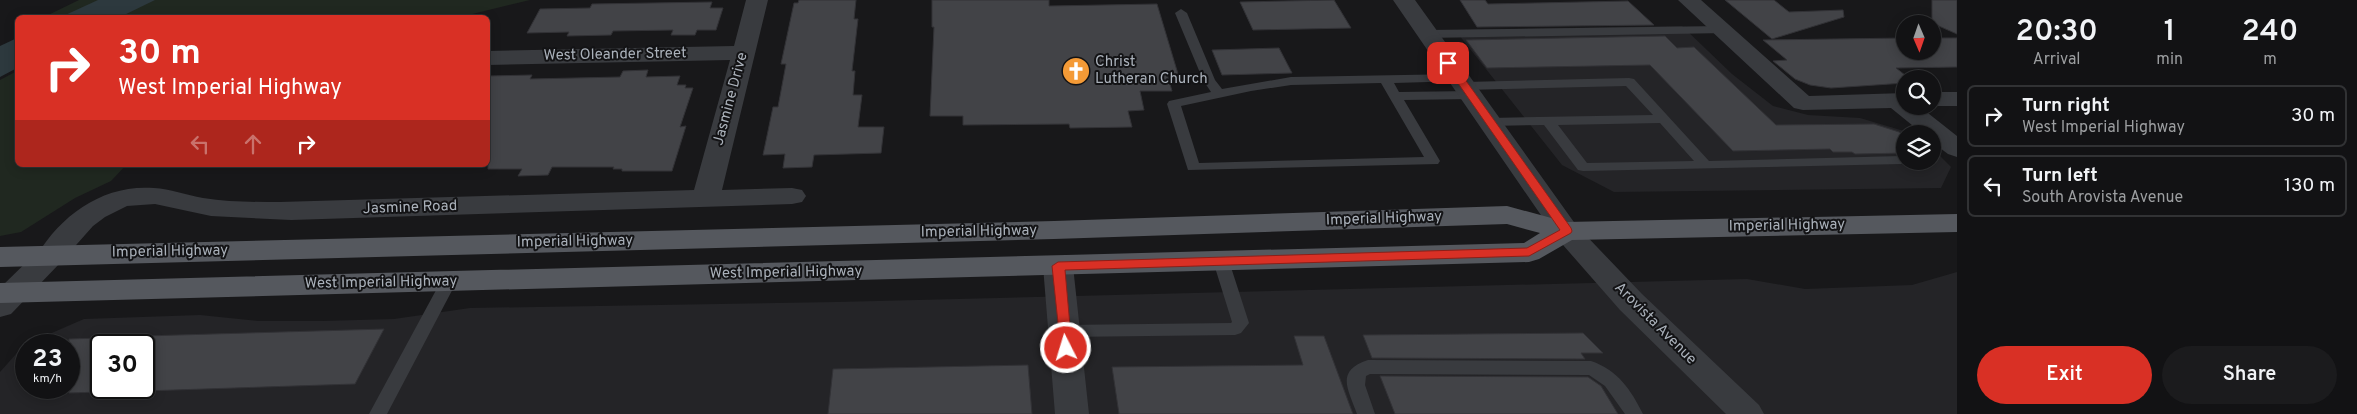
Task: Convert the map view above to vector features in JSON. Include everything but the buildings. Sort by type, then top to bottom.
[{"type":"main road","name":"Imperial Highway","points":[[0,257],[1054,230],[1507,216],[1566,231],[1957,223]]},
{"type":"main road","points":[[1054,230],[1058,266]]},
{"type":"main road","name":"West Imperial Highway","points":[[4,297],[449,282],[1529,252],[1566,231]]},
{"type":"street","name":"Jasmine Drive","points":[[706,198],[757,0]]},
{"type":"street","name":"Arovista Avenue","points":[[1404,0],[1566,231],[1630,302],[1747,414]]},
{"type":"street","points":[[1688,0],[1803,103],[1896,100]]},
{"type":"street","name":"West Oleander Street","points":[[490,58],[743,53]]},
{"type":"street","points":[[1941,99],[1957,99]]},
{"type":"street","points":[[1917,115],[1957,149]]},
{"type":"street","name":"Jasmine Road","points":[[4,297],[51,255],[83,218],[101,206],[139,196],[156,196],[222,209],[291,211],[792,196]]},
{"type":"street","points":[[1058,266],[1072,414]]},
{"type":"lane","points":[[1182,13],[1209,80],[1219,94]]},
{"type":"lane","points":[[1428,34],[1722,30]]},
{"type":"lane","points":[[1385,79],[1433,161],[1193,167],[1174,104],[1291,80],[1385,79],[1465,86],[1630,82],[1705,164]]},
{"type":"lane","points":[[1395,96],[1465,86]]},
{"type":"lane","points":[[1490,122],[1664,119]]},
{"type":"lane","points":[[1548,121],[1583,167],[1896,160]]},
{"type":"lane","points":[[1064,331],[1235,329],[1241,323],[1221,261]]},
{"type":"lane","points":[[378,414],[449,282]]},
{"type":"lane","points":[[1366,414],[1356,385],[1357,372],[1368,367],[1591,368],[1610,378],[1619,388],[1634,414]]},
{"type":"shaded area","points":[[79,0],[530,0],[468,15],[48,15]]},
{"type":"shaded area","points":[[98,0],[155,0],[124,15],[65,15]]},
{"type":"shaded area","points":[[1682,26],[1732,74],[1773,106],[1808,115],[1860,118],[1896,129],[1896,170],[1941,170],[1941,157],[1951,167],[1941,188],[1614,192],[1562,165],[1455,30]]},
{"type":"shaded area","points":[[15,39],[15,69],[0,77],[0,46]]},
{"type":"shaded area","points":[[15,72],[15,167],[124,167],[111,181],[75,198],[21,232],[0,236],[0,80]]},
{"type":"shaded area","points":[[1957,272],[1957,414],[0,414],[0,372],[15,355],[15,399],[80,399],[80,334],[49,334],[84,319],[200,315],[258,321],[322,321],[394,319],[470,308],[837,302],[1747,279],[1805,289],[1912,285]]},
{"type":"place","name":"Christ Lutheran Church","points":[[1076,71]]},
{"type":"route","points":[[1066,348],[1058,266],[1529,252],[1566,231],[1448,63]]}]
